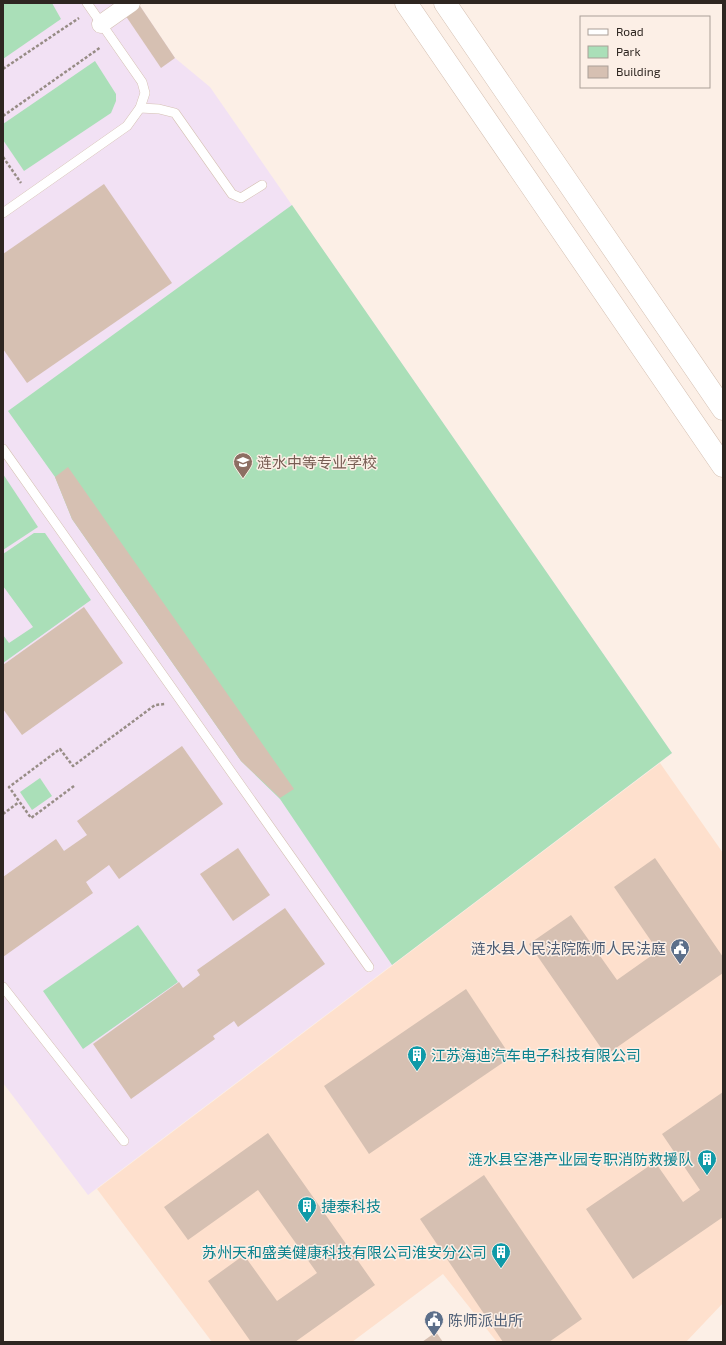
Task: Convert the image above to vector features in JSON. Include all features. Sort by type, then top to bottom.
[{"type":"street","points":[[93,12],[131,3]]},
{"type":"street","points":[[406,3],[723,466]]},
{"type":"street","points":[[445,3],[723,409]]},
{"type":"lane","points":[[3,213],[127,126],[140,108],[145,93],[142,82],[93,12]]},
{"type":"lane","points":[[140,108],[159,109],[175,113],[232,194],[241,198],[262,184]]},
{"type":"lane","points":[[3,449],[369,967]]},
{"type":"lane","points":[[3,987],[124,1141]]},
{"type":"path","points":[[3,69],[93,12]]},
{"type":"path","points":[[3,116],[112,39]]},
{"type":"path","points":[[3,157],[29,195]]},
{"type":"path","points":[[74,786],[31,818],[9,787],[60,749],[73,766],[155,705],[182,702]]},
{"type":"path","points":[[3,814],[19,802]]},
{"type":"shaded area","name":"涟水中等专业学校","points":[[3,3],[138,3],[175,58],[210,87],[672,753],[88,1195],[3,1083]]},
{"type":"shaded area","points":[[660,763],[723,853],[723,1303],[686,1342],[497,1342],[443,1274],[352,1342],[212,1342],[97,1189]]},
{"type":"green space","points":[[3,3],[52,3],[61,19],[3,59]]},
{"type":"green space","points":[[95,61],[116,94],[116,101],[111,113],[24,171],[3,140],[3,124]]},
{"type":"green space","points":[[292,205],[672,753],[392,965],[280,799],[241,761],[72,519],[55,477],[8,411]]},
{"type":"green space","points":[[3,474],[38,527],[3,550]]},
{"type":"green space","points":[[34,533],[45,533],[91,600],[3,663],[3,635],[9,643],[33,627],[3,586],[3,554]]},
{"type":"green space","points":[[40,778],[52,796],[32,810],[20,792]]},
{"type":"green space","points":[[138,925],[178,982],[83,1049],[43,991]]},
{"type":"building","points":[[117,3],[138,3],[175,58],[161,68]]},
{"type":"building","points":[[104,184],[172,283],[27,383],[3,349],[3,254]]},
{"type":"building","points":[[68,467],[294,789],[280,798],[241,761],[72,519],[55,477]]},
{"type":"building","points":[[84,607],[123,663],[22,735],[3,709],[3,665]]},
{"type":"building","points":[[182,746],[223,804],[119,879],[109,865],[86,882],[93,893],[3,957],[3,877],[56,839],[64,851],[87,835],[77,821]]},
{"type":"building","points":[[238,848],[270,895],[233,921],[200,874]]},
{"type":"building","name":"涟水县人民法院陈师人民法庭","points":[[655,858],[723,957],[723,973],[606,1055],[529,944],[571,915],[617,980],[658,951],[614,887]]},
{"type":"building","points":[[285,908],[325,964],[238,1027],[234,1021],[213,1036],[215,1039],[131,1099],[93,1044],[179,982],[183,988],[200,975],[197,970]]},
{"type":"building","name":"江苏海迪汽车电子科技有限公司","points":[[466,989],[511,1057],[369,1154],[324,1086]]},
{"type":"building","name":"涟水县空港产业园专职消防救援队","points":[[723,1092],[723,1217],[633,1279],[586,1209],[655,1162],[683,1202],[700,1190],[662,1134]]},
{"type":"building","name":"捷泰科技","points":[[268,1133],[375,1285],[295,1342],[251,1342],[208,1281],[244,1255],[277,1301],[317,1273],[258,1190],[188,1240],[164,1207]]},
{"type":"building","name":"苏州天和盛美健康科技有限公司淮安分公司","points":[[484,1175],[582,1319],[549,1342],[503,1342],[420,1219]]},
{"type":"building","name":"陈师派出所","points":[[436,1332],[443,1342],[422,1342]]},
{"type":"place","name":"涟水中等专业学校","points":[[243,479]]},
{"type":"place","name":"涟水县人民法院陈师人民法庭","points":[[680,965]]},
{"type":"place","name":"江苏海迪汽车电子科技有限公司","points":[[417,1072]]},
{"type":"place","name":"涟水县空港产业园专职消防救援队","points":[[707,1176]]},
{"type":"place","name":"捷泰科技","points":[[307,1223]]},
{"type":"place","name":"苏州天和盛美健康科技有限公司淮安分公司","points":[[501,1269]]},
{"type":"place","name":"陈师派出所","points":[[434,1337]]}]
